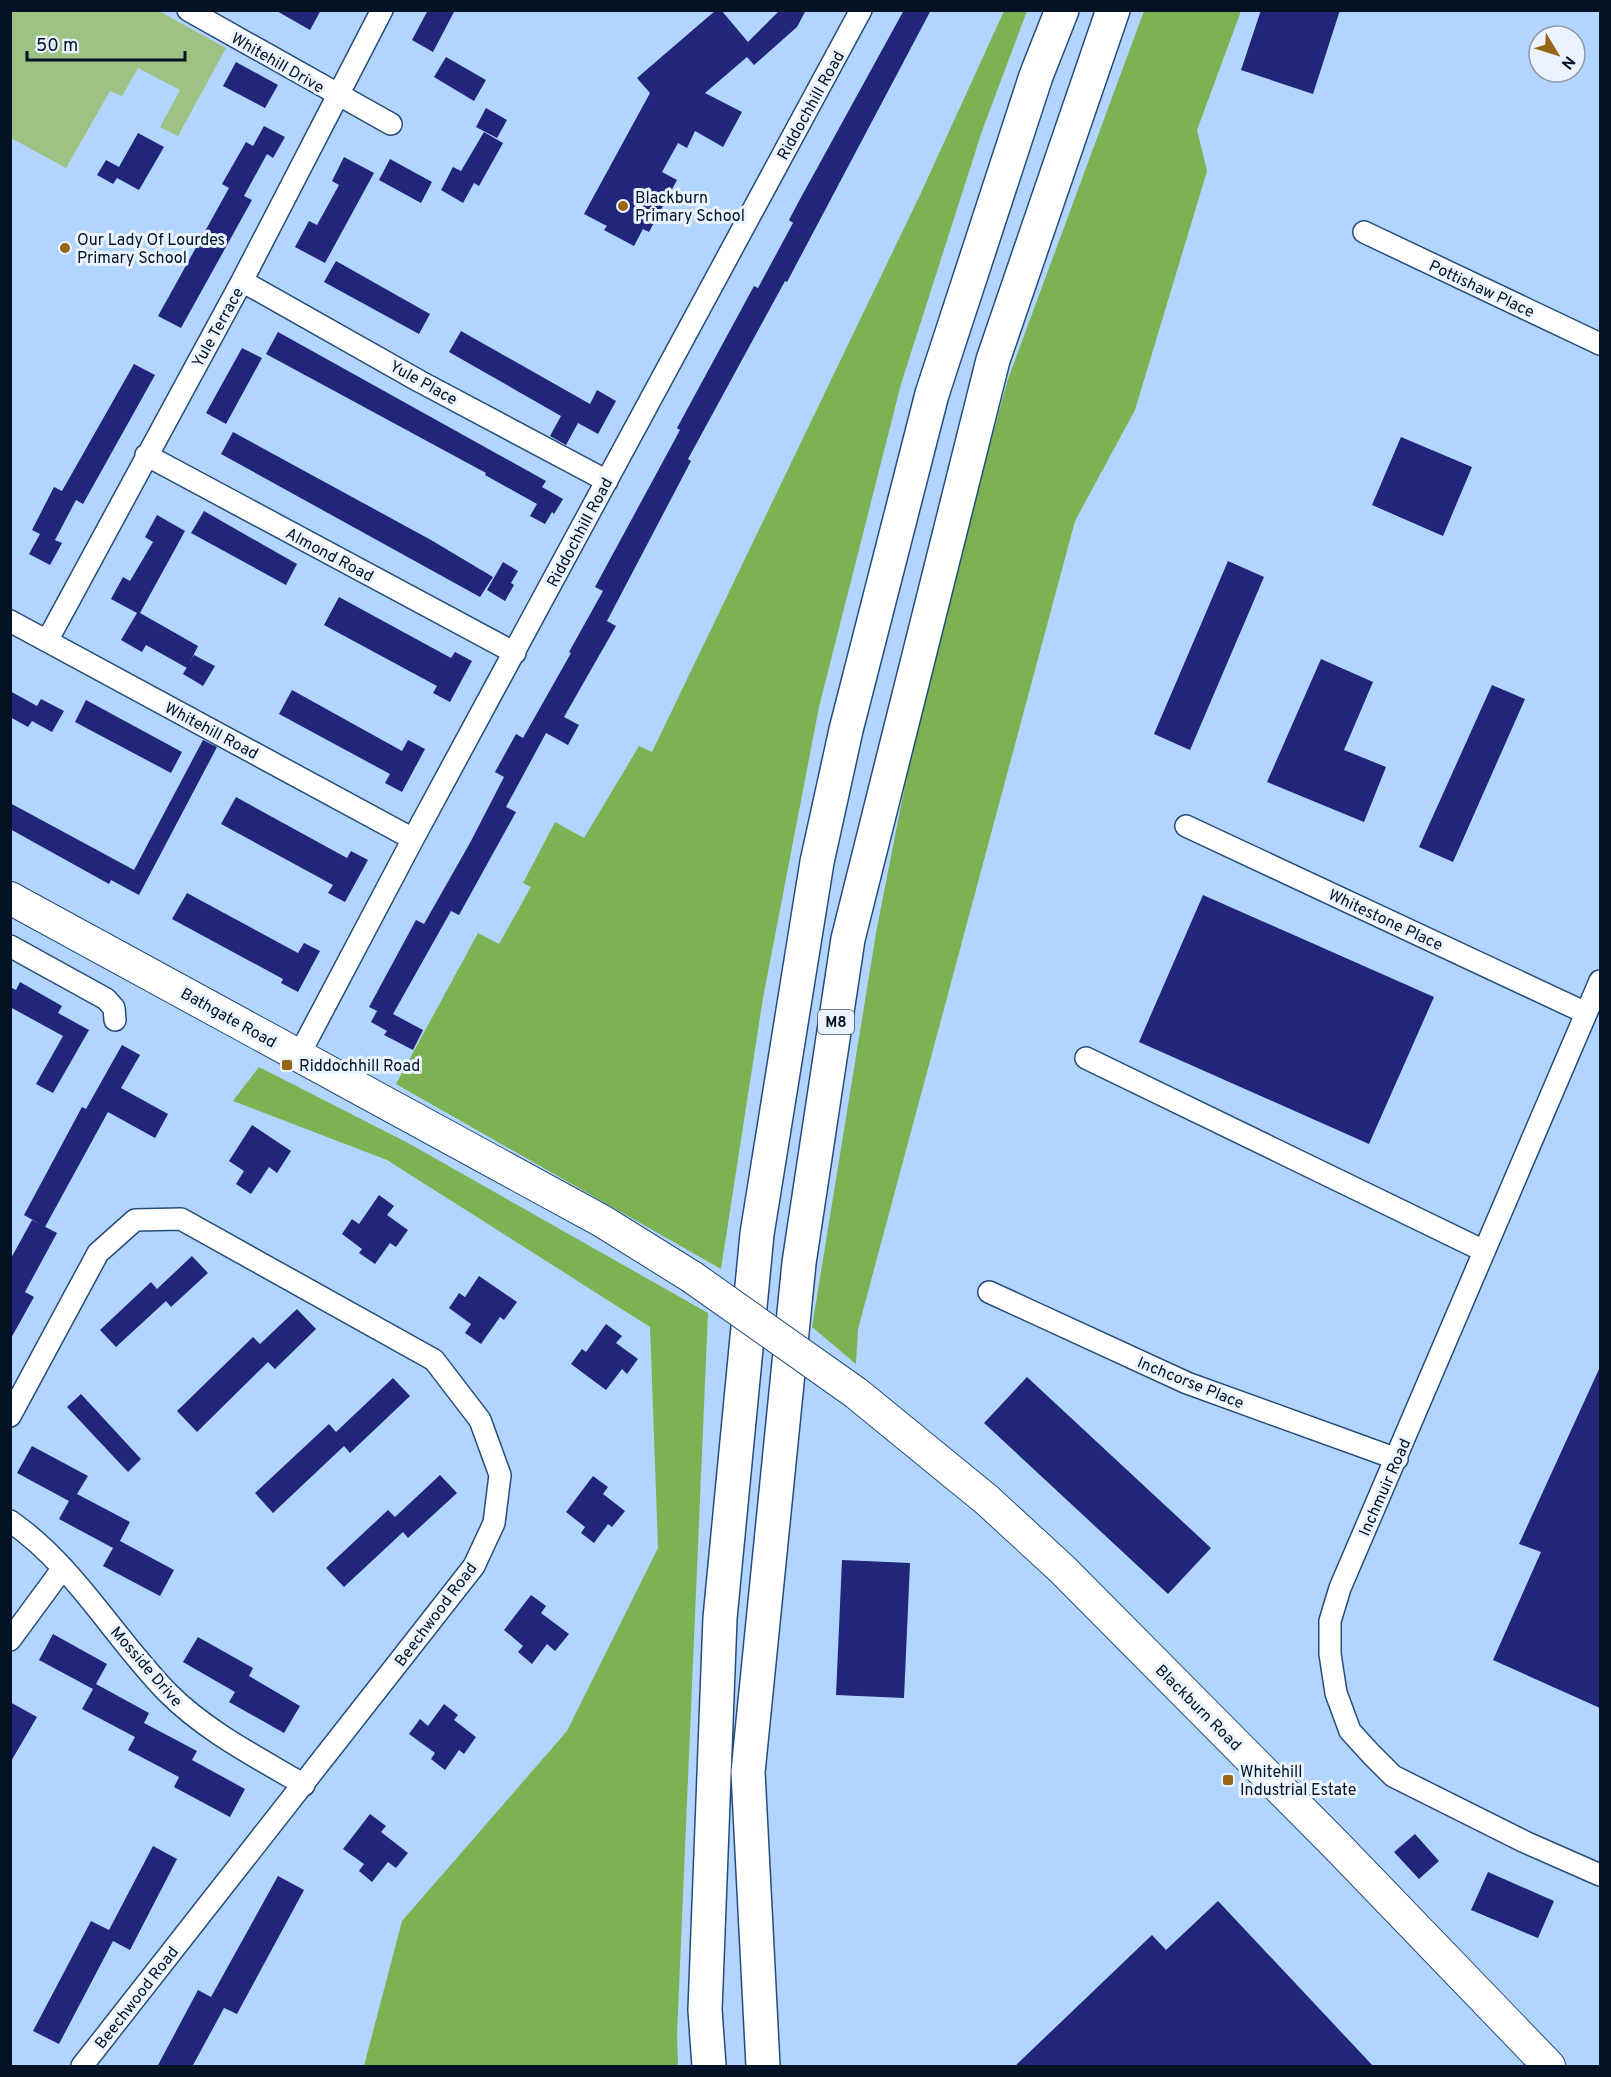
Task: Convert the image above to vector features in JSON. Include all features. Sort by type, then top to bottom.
[{"type":"highway","name":"M8","points":[[709,2067],[705,2010],[722,1606],[757,1234],[817,862],[846,730],[933,394],[1036,76],[1062,10]]},
{"type":"highway","name":"M8","points":[[763,2067],[748,1772],[799,1263],[848,939],[993,360],[1113,10]]},
{"type":"main road","name":"Bathgate Road","points":[[10,898],[602,1221],[692,1276]]},
{"type":"main road","name":"Blackburn Road","points":[[692,1276],[856,1393],[987,1500],[1062,1569],[1337,1845],[1549,2067]]},
{"type":"street","name":"Whitehill Drive","points":[[188,10],[391,124]]},
{"type":"street","name":"Yule Terrace","points":[[47,641],[242,281],[336,95],[382,10]]},
{"type":"street","name":"Riddochhill Road","points":[[299,1055],[413,839],[861,10]]},
{"type":"street","name":"Pottishaw Place","points":[[1364,232],[1600,344]]},
{"type":"street","name":"Yule Place","points":[[242,281],[419,381],[607,481]]},
{"type":"street","name":"Almond Road","points":[[146,455],[515,653]]},
{"type":"street","name":"Whitehill Road","points":[[10,621],[413,839]]},
{"type":"street","name":"Whitestone Place","points":[[1186,826],[1586,1013]]},
{"type":"street","points":[[10,946],[106,999],[114,1008],[115,1020]]},
{"type":"street","name":"Inchmuir Road","points":[[1600,981],[1340,1588],[1330,1621],[1330,1654],[1335,1693],[1350,1731],[1393,1776],[1525,1842],[1600,1875]]},
{"type":"street","points":[[1086,1058],[1484,1251]]},
{"type":"street","name":"Beechwood Road","points":[[10,1416],[98,1253],[135,1220],[181,1219],[434,1360],[480,1420],[500,1475],[494,1522],[474,1566],[82,2067]]},
{"type":"street","name":"Inchcorse Place","points":[[989,1292],[1187,1383],[1397,1459]]},
{"type":"street","name":"Mosside Drive","points":[[10,1521],[63,1568],[167,1691],[199,1722],[304,1785]]},
{"type":"street","points":[[10,1640],[63,1568]]},
{"type":"green space","points":[[10,11],[159,11],[226,48],[178,136],[160,127],[180,90],[138,68],[122,96],[110,91],[66,168],[11,138]]},
{"type":"green space","points":[[1004,11],[1027,11],[982,131],[901,384],[819,707],[763,998],[721,1269],[396,1084],[478,933],[499,944],[531,887],[523,883],[555,822],[584,838],[639,746],[652,752],[920,195]]},
{"type":"green space","points":[[1144,11],[1241,11],[1197,130],[1207,171],[1135,410],[1075,521],[858,1329],[856,1364],[812,1327],[876,933],[926,678],[1008,379]]},
{"type":"green space","points":[[259,1067],[408,1143],[708,1313],[677,2035],[678,2066],[364,2066],[402,1921],[567,1731],[658,1548],[650,1327],[387,1160],[233,1101]]},
{"type":"building","points":[[275,10],[321,10],[310,30]]},
{"type":"building","points":[[428,10],[455,10],[433,52],[412,40]]},
{"type":"building","points":[[716,10],[721,10],[748,42],[780,10],[806,10],[797,27],[754,65],[747,57],[705,93],[742,112],[723,147],[695,131],[687,148],[678,143],[662,172],[677,180],[649,232],[643,229],[634,246],[604,230],[607,226],[584,214],[650,93],[637,78]]},
{"type":"building","points":[[904,10],[931,10],[787,282],[785,281],[688,459],[691,461],[607,621],[616,626],[564,717],[579,725],[568,745],[546,733],[506,807],[516,812],[459,915],[451,911],[393,1014],[423,1030],[413,1050],[384,1035],[387,1031],[371,1022],[377,1011],[369,1007],[416,920],[424,924],[471,841],[504,777],[495,772],[516,734],[523,738],[571,653],[569,652],[603,591],[595,587],[680,430],[677,428],[754,286],[758,288],[793,223],[789,220]]},
{"type":"building","points":[[1261,10],[1340,10],[1313,94],[1241,70]]},
{"type":"building","points":[[446,57],[486,80],[474,101],[434,77]]},
{"type":"building","points":[[236,62],[278,85],[265,108],[223,86]]},
{"type":"building","points":[[486,108],[507,120],[497,138],[476,127]]},
{"type":"building","points":[[264,126],[285,137],[273,158],[267,154],[244,196],[252,200],[181,328],[158,316],[229,188],[222,184],[246,142],[253,146]]},
{"type":"building","points":[[484,132],[503,143],[479,186],[474,183],[463,203],[441,190],[453,167],[461,171]]},
{"type":"building","points":[[138,133],[164,147],[139,190],[117,178],[113,184],[97,175],[106,160],[119,167]]},
{"type":"building","points":[[344,157],[374,173],[325,263],[295,247],[309,221],[317,225],[339,185],[332,181]]},
{"type":"building","points":[[390,159],[432,182],[421,203],[379,180]]},
{"type":"building","points":[[336,261],[430,314],[419,334],[324,282]]},
{"type":"building","points":[[461,331],[590,404],[597,390],[616,401],[598,434],[578,423],[566,445],[550,436],[561,416],[449,352]]},
{"type":"building","points":[[278,332],[546,481],[542,487],[563,499],[554,514],[552,512],[545,524],[530,516],[537,504],[485,475],[486,473],[266,354]]},
{"type":"building","points":[[242,348],[262,358],[226,424],[206,413]]},
{"type":"building","points":[[134,364],[155,375],[83,504],[76,500],[55,540],[62,543],[50,565],[29,554],[40,534],[32,530],[54,487],[62,491]]},
{"type":"building","points":[[233,432],[431,540],[493,577],[480,597],[221,454]]},
{"type":"building","points":[[1401,437],[1472,467],[1443,536],[1372,505]]},
{"type":"building","points":[[204,511],[297,564],[286,585],[191,533]]},
{"type":"building","points":[[157,515],[185,531],[140,613],[198,646],[187,668],[146,645],[142,652],[121,640],[137,613],[111,599],[123,577],[130,581],[153,542],[145,537]]},
{"type":"building","points":[[1228,561],[1264,577],[1190,750],[1154,734]]},
{"type":"building","points":[[503,562],[518,571],[511,583],[514,585],[505,601],[487,590]]},
{"type":"building","points":[[339,597],[451,658],[455,652],[472,661],[450,702],[433,693],[437,686],[324,625]]},
{"type":"building","points":[[194,655],[215,666],[203,686],[183,674]]},
{"type":"building","points":[[1321,659],[1373,682],[1344,750],[1386,767],[1364,822],[1267,782]]},
{"type":"building","points":[[1492,685],[1525,699],[1453,862],[1419,847]]},
{"type":"building","points":[[292,690],[402,751],[408,740],[425,749],[402,792],[385,783],[390,774],[279,714]]},
{"type":"building","points":[[10,691],[37,706],[41,699],[64,711],[52,732],[32,721],[28,727],[10,717]]},
{"type":"building","points":[[86,700],[182,752],[171,773],[75,722]]},
{"type":"building","points":[[203,740],[217,747],[139,895],[111,880],[109,884],[10,829],[10,803],[134,870]]},
{"type":"building","points":[[236,797],[347,858],[351,851],[368,860],[345,902],[328,893],[333,885],[221,824]]},
{"type":"building","points":[[187,893],[298,953],[304,943],[320,951],[298,992],[281,983],[283,979],[172,919]]},
{"type":"building","points":[[1203,895],[1434,997],[1369,1144],[1139,1042]]},
{"type":"building","points":[[20,982],[62,1006],[58,1013],[89,1030],[53,1093],[36,1084],[63,1036],[10,1007],[10,987],[16,990]]},
{"type":"building","points":[[122,1045],[140,1055],[121,1088],[168,1114],[155,1138],[108,1112],[45,1227],[24,1215],[82,1107],[86,1109]]},
{"type":"building","points":[[252,1125],[291,1151],[277,1173],[269,1167],[251,1194],[236,1184],[244,1171],[229,1161]]},
{"type":"building","points":[[379,1195],[394,1206],[387,1215],[408,1230],[396,1247],[390,1243],[375,1264],[359,1253],[362,1249],[342,1234],[352,1219],[359,1224]]},
{"type":"building","points":[[32,1220],[57,1233],[25,1292],[34,1297],[10,1340],[10,1260]]},
{"type":"building","points":[[192,1256],[208,1273],[171,1307],[166,1301],[116,1347],[100,1330],[151,1282],[157,1289]]},
{"type":"building","points":[[479,1276],[517,1302],[504,1320],[500,1317],[481,1344],[465,1333],[471,1324],[449,1308],[459,1293],[465,1297]]},
{"type":"building","points":[[297,1309],[316,1329],[275,1369],[268,1362],[197,1432],[177,1411],[253,1337],[260,1344]]},
{"type":"building","points":[[606,1324],[622,1336],[616,1343],[638,1359],[627,1374],[622,1369],[606,1390],[571,1364],[582,1349],[586,1352]]},
{"type":"building","points":[[1600,1367],[1600,1708],[1493,1660],[1541,1552],[1519,1544]]},
{"type":"building","points":[[1027,1377],[1211,1548],[1168,1594],[984,1423]]},
{"type":"building","points":[[393,1378],[410,1396],[350,1453],[344,1446],[273,1513],[255,1493],[329,1424],[336,1432]]},
{"type":"building","points":[[81,1394],[141,1459],[128,1472],[67,1407]]},
{"type":"building","points":[[32,1446],[88,1476],[77,1494],[130,1522],[120,1541],[174,1570],[160,1596],[103,1566],[113,1548],[59,1519],[69,1501],[17,1473]]},
{"type":"building","points":[[440,1475],[457,1493],[408,1538],[403,1532],[344,1587],[326,1568],[388,1510],[395,1517]]},
{"type":"building","points":[[593,1476],[608,1487],[603,1494],[625,1511],[612,1527],[608,1524],[594,1543],[581,1533],[585,1527],[566,1512]]},
{"type":"building","points":[[842,1560],[910,1563],[904,1698],[836,1695]]},
{"type":"building","points":[[531,1595],[546,1606],[541,1613],[569,1634],[555,1651],[547,1644],[532,1664],[518,1652],[523,1646],[504,1630]]},
{"type":"building","points":[[53,1634],[107,1664],[96,1684],[149,1713],[144,1723],[197,1751],[192,1760],[245,1789],[230,1817],[174,1787],[179,1777],[128,1750],[135,1737],[82,1709],[93,1689],[39,1660]]},
{"type":"building","points":[[198,1637],[253,1668],[249,1676],[300,1706],[284,1733],[229,1702],[235,1692],[183,1662]]},
{"type":"building","points":[[10,1702],[37,1717],[10,1763]]},
{"type":"building","points":[[444,1704],[458,1715],[454,1720],[476,1737],[464,1754],[459,1750],[445,1770],[431,1759],[435,1753],[409,1734],[420,1719],[428,1726]]},
{"type":"building","points":[[370,1814],[386,1826],[381,1832],[408,1853],[396,1868],[388,1862],[372,1882],[359,1871],[364,1864],[343,1849]]},
{"type":"building","points":[[1415,1834],[1439,1861],[1419,1879],[1394,1852]]},
{"type":"building","points":[[153,1846],[177,1859],[130,1950],[113,1941],[59,2044],[33,2031],[91,1921],[109,1930]]},
{"type":"building","points":[[1488,1872],[1554,1901],[1538,1938],[1471,1910]]},
{"type":"building","points":[[278,1876],[304,1890],[237,2014],[224,2008],[192,2067],[157,2067],[198,1990],[211,1997]]},
{"type":"building","points":[[1218,1901],[1374,2067],[1014,2067],[1152,1935],[1166,1950]]},
{"type":"place","name":"Blackburn Primary School","points":[[623,206]]},
{"type":"place","name":"Our Lady Of Lourdes Primary School","points":[[65,248]]},
{"type":"place","name":"Riddochhill Road","points":[[287,1065]]},
{"type":"place","name":"Whitehill Industrial Estate","points":[[1228,1780]]}]
